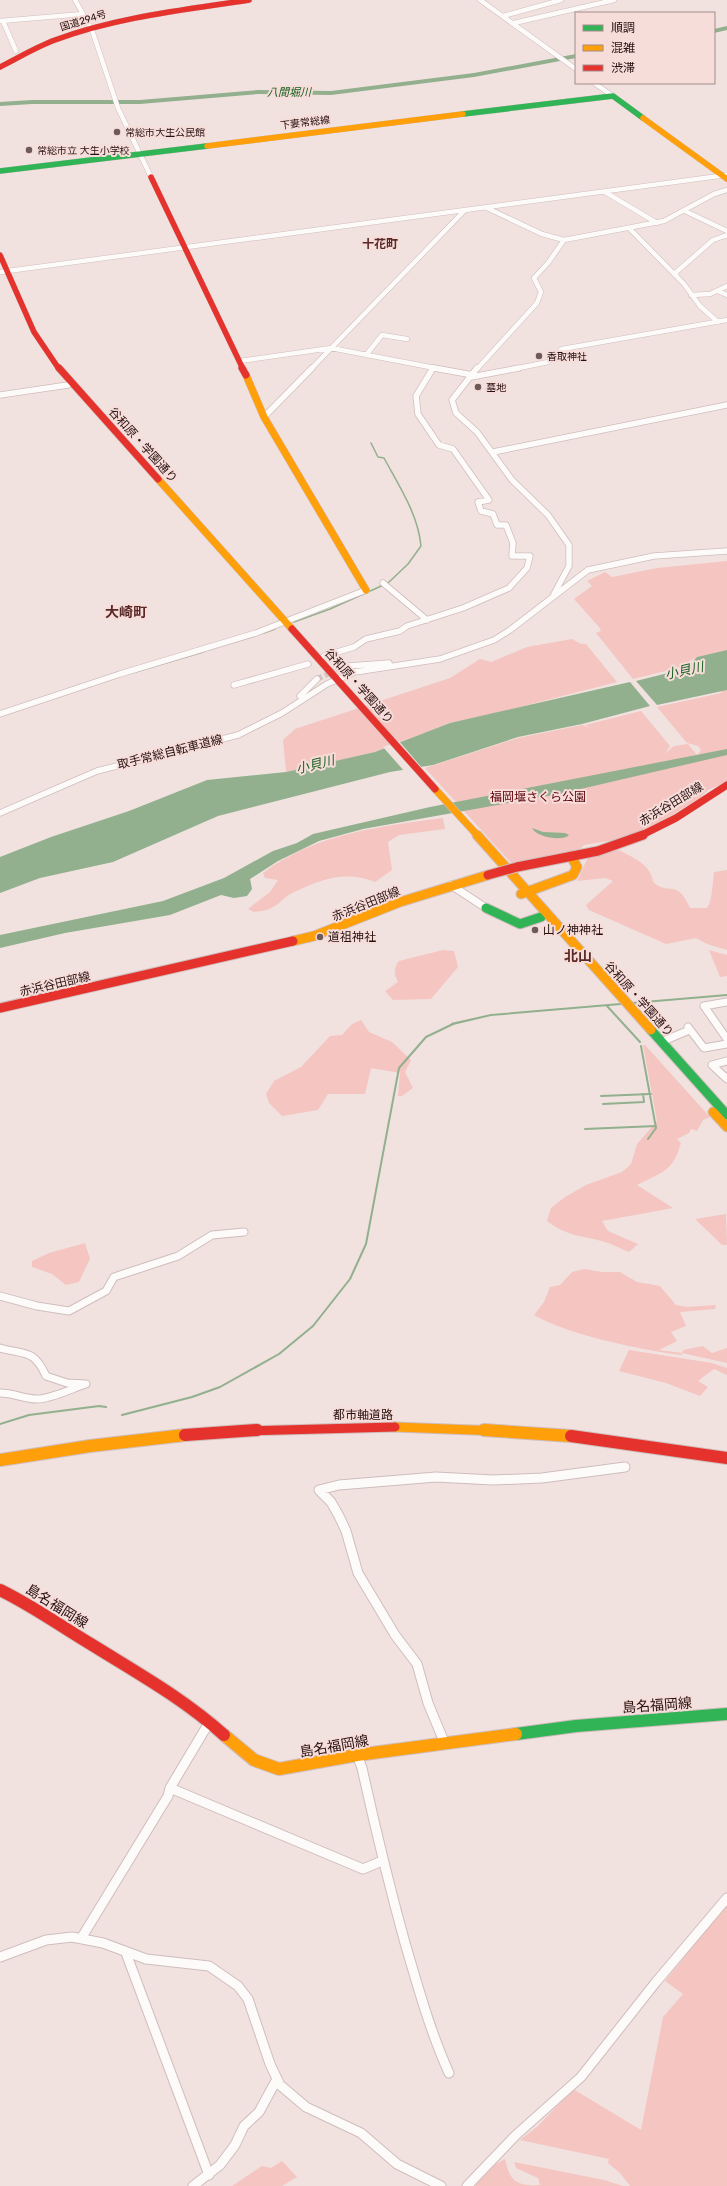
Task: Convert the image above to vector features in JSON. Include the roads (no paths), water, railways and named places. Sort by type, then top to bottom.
[{"type":"main road","name":"国道294号","points":[[0,64],[49,39],[90,26],[134,15],[237,0]]},
{"type":"main road","name":"国道294号","points":[[0,67],[43,45],[90,26],[249,0]]},
{"type":"main road","name":"下妻常総線","points":[[0,171],[613,96]]},
{"type":"main road","points":[[613,96],[725,177]]},
{"type":"main road","points":[[152,178],[240,361],[264,417],[366,590]]},
{"type":"main road","name":"谷和原・学園通り","points":[[0,255],[2,271],[33,339],[68,386],[283,623],[524,893],[727,1116]]},
{"type":"main road","name":"谷和原・学園通り","points":[[2,271],[30,325],[52,359],[283,623]]},
{"type":"main road","name":"赤浜谷田部線","points":[[0,1008],[255,951],[314,936],[400,902],[451,885],[488,874],[571,856],[629,841],[645,835],[727,785]]},
{"type":"main road","points":[[524,893],[573,875],[577,867],[571,856]]},
{"type":"main road","name":"谷和原・学園通り","points":[[524,893],[542,917],[727,1127]]},
{"type":"main road","points":[[486,908],[520,924],[542,917]]},
{"type":"main road","name":"都市軸道路","points":[[0,1460],[83,1447],[189,1435],[333,1427],[474,1429],[543,1433],[634,1444],[727,1458]]},
{"type":"main road","name":"島名福岡線","points":[[0,1590],[18,1597],[94,1646],[181,1698],[210,1721],[253,1761],[267,1767],[284,1768],[357,1756],[604,1723],[727,1714]]},
{"type":"street","points":[[75,0],[90,26],[117,106],[152,178]]},
{"type":"street","points":[[480,0],[575,68]]},
{"type":"street","points":[[503,16],[561,0]]},
{"type":"street","points":[[514,23],[614,0]]},
{"type":"street","points":[[16,51],[1,21],[83,14]]},
{"type":"street","points":[[595,84],[613,96]]},
{"type":"street","points":[[2,271],[725,177]]},
{"type":"street","points":[[487,208],[542,234],[564,240],[657,223],[684,211],[714,194],[727,190]]},
{"type":"street","points":[[605,192],[657,223]]},
{"type":"street","points":[[264,417],[465,210]]},
{"type":"street","points":[[684,211],[727,231]]},
{"type":"street","points":[[629,228],[674,274],[702,308],[718,322]]},
{"type":"street","points":[[674,274],[713,240],[727,235]]},
{"type":"street","points":[[554,596],[568,566],[569,545],[556,525],[512,480],[477,432],[456,412],[452,400],[488,354],[538,303],[542,295],[542,291],[534,278],[548,263],[564,240]]},
{"type":"street","points":[[691,295],[702,296],[718,291],[727,286]]},
{"type":"street","points":[[718,291],[727,295]]},
{"type":"street","points":[[702,296],[702,308]]},
{"type":"street","points":[[240,361],[331,348],[472,376],[548,362],[562,349],[727,320]]},
{"type":"street","points":[[366,355],[382,334],[407,339]]},
{"type":"street","points":[[324,656],[354,647],[366,640],[400,631],[408,626],[463,608],[509,588],[527,568],[530,556],[512,556],[512,542],[506,525],[497,525],[493,514],[481,511],[478,502],[489,500],[468,468],[453,449],[439,445],[418,414],[416,396],[433,368]]},
{"type":"street","points":[[0,395],[68,386]]},
{"type":"street","points":[[493,452],[727,405]]},
{"type":"street","points":[[339,669],[349,666],[383,663],[405,664],[440,659],[494,640],[510,630],[569,583],[588,570],[654,556],[727,551]]},
{"type":"street","points":[[383,583],[427,620]]},
{"type":"street","points":[[0,714],[120,674],[256,633],[366,590]]},
{"type":"street","points":[[234,684],[308,664]]},
{"type":"street","name":"取手常総自転車道線","points":[[0,813],[97,771],[238,735],[270,720],[297,703],[354,672],[405,664]]},
{"type":"street","points":[[297,703],[298,698],[317,680]]},
{"type":"street","points":[[451,885],[486,908]]},
{"type":"street","points":[[727,1002],[704,1006],[727,1039]]},
{"type":"street","points":[[661,1042],[688,1029],[704,1048],[727,1044]]},
{"type":"street","points":[[727,1061],[712,1065],[727,1079]]},
{"type":"street","points":[[0,1296],[37,1306],[69,1311],[106,1291],[114,1277],[178,1256],[212,1234],[244,1232]]},
{"type":"street","points":[[0,1348],[33,1355],[42,1364],[46,1376],[67,1383],[86,1384],[39,1399],[22,1398],[13,1393],[0,1392]]},
{"type":"street","points":[[445,1744],[428,1703],[417,1664],[395,1635],[358,1573],[342,1521],[331,1502],[319,1490],[339,1485],[436,1477],[493,1480],[542,1478],[625,1467]]},
{"type":"street","points":[[82,1938],[168,1796],[170,1788],[210,1721]]},
{"type":"street","points":[[357,1756],[362,1768],[382,1861],[434,2043],[449,2073]]},
{"type":"street","points":[[170,1788],[224,1812],[363,1869],[382,1861]]},
{"type":"street","points":[[468,2186],[516,2135],[581,2077],[656,1982],[727,1898]]},
{"type":"street","points":[[0,1957],[46,1940],[64,1937],[82,1938],[103,1943],[146,1960],[209,1966],[238,1986],[248,1999],[270,2064],[280,2085],[306,2107],[361,2133],[397,2164],[441,2186]]},
{"type":"street","points":[[126,1953],[209,2174]]},
{"type":"street","points":[[193,2186],[220,2165],[235,2145],[244,2126],[259,2112],[277,2079]]},
{"type":"water","name":"小貝川","points":[[727,650],[727,690],[657,705],[636,681],[680,670],[688,666],[697,657]]},
{"type":"water","points":[[630,682],[650,706],[582,724],[518,737],[433,765],[390,772],[218,816],[113,862],[40,878],[0,893],[0,857],[51,837],[129,811],[207,780],[286,772],[375,752],[450,723]]},
{"type":"water","points":[[727,749],[727,755],[559,794],[363,829],[319,841],[278,861],[250,879],[252,889],[247,896],[234,898],[221,895],[170,915],[65,933],[0,948],[0,935],[163,901],[224,878],[273,851],[297,843],[313,834],[430,807]]},
{"type":"water","points":[[532,828],[543,832],[565,833],[569,835],[561,838],[550,838],[539,834]]},
{"type":"water","points":[[727,994],[727,996],[491,1016],[453,1025],[451,1023],[491,1014]]},
{"type":"waterway","name":"八間堀川","points":[[715,31],[727,28]]},
{"type":"waterway","name":"八間堀川","points":[[0,104],[32,102],[140,102],[258,92],[331,93],[474,75],[575,56]]},
{"type":"waterway","points":[[294,622],[330,609],[388,583],[408,564],[421,546],[416,523],[407,500],[384,458],[378,457],[371,443]]},
{"type":"waterway","points":[[264,633],[275,629]]},
{"type":"waterway","points":[[132,673],[203,652]]},
{"type":"waterway","points":[[607,1006],[640,1042]]},
{"type":"waterway","points":[[122,1415],[192,1397],[220,1387],[279,1354],[313,1326],[350,1279],[366,1244],[399,1068],[426,1037],[453,1024]]},
{"type":"waterway","points":[[641,1046],[650,1094]]},
{"type":"waterway","points":[[601,1096],[643,1094]]},
{"type":"waterway","points":[[603,1104],[644,1102],[643,1094]]},
{"type":"waterway","points":[[643,1094],[650,1094]]},
{"type":"waterway","points":[[650,1094],[656,1126]]},
{"type":"waterway","points":[[585,1129],[656,1126]]},
{"type":"waterway","points":[[648,1139],[656,1128],[656,1126]]},
{"type":"waterway","points":[[0,1424],[29,1415],[99,1406],[106,1407]]},
{"type":"tunnel","points":[[317,679],[335,671]]},
{"type":"place","name":"常総市大生公民館","points":[[117,132]]},
{"type":"place","name":"常総市立 大生小学校","points":[[29,150]]},
{"type":"place","name":"香取神社","points":[[539,356]]},
{"type":"place","name":"墓地","points":[[478,387]]},
{"type":"place","name":"山ノ神神社","points":[[535,930]]},
{"type":"place","name":"道祖神社","points":[[320,937]]},
{"type":"district","name":"十花町","points":[[380,244]]},
{"type":"district","name":"大崎町","points":[[126,612]]},
{"type":"district","name":"北山","points":[[578,956]]},
{"type":"park label","name":"福岡堰さくら公園","points":[[538,797]]}]
